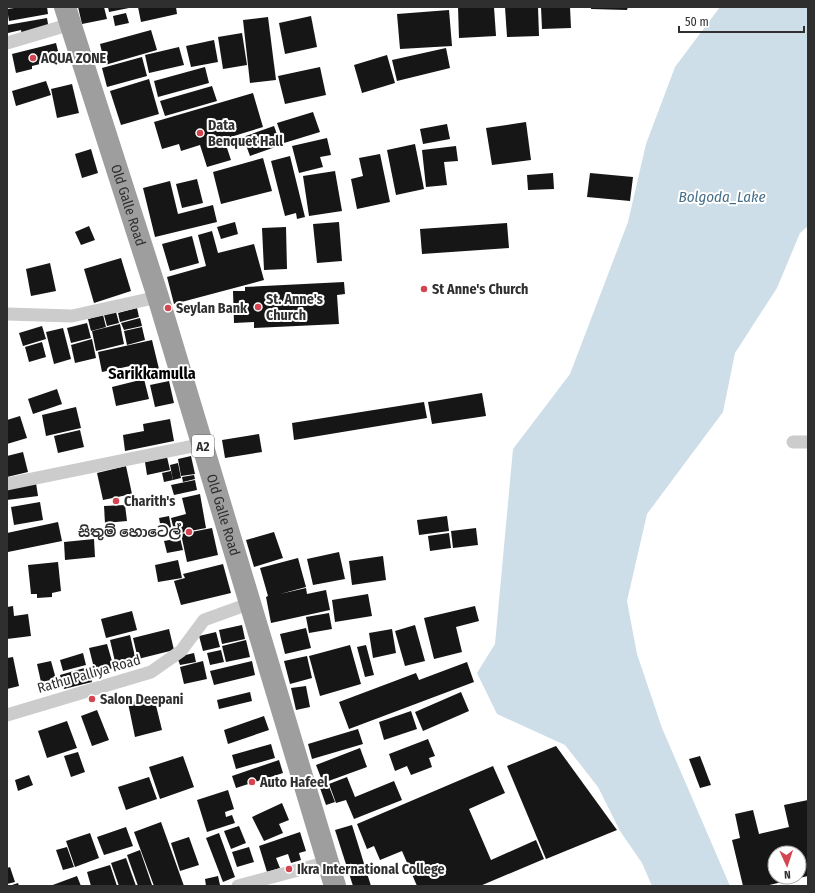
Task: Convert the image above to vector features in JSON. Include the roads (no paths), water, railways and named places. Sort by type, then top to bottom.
[{"type":"highway","name":"Old Galle Road","points":[[68,15],[158,297],[335,886]]},
{"type":"street","points":[[7,43],[68,15]]},
{"type":"street","points":[[7,314],[72,316],[158,297]]},
{"type":"street","points":[[793,442],[808,442]]},
{"type":"street","points":[[7,484],[203,444]]},
{"type":"street","name":"Rathu Palliya Road","points":[[7,715],[151,672],[181,651],[204,620],[251,603]]},
{"type":"street","points":[[238,886],[328,862]]},
{"type":"water","name":"Bolgoda_Lake","points":[[720,7],[808,7],[808,226],[800,233],[777,288],[735,353],[723,412],[647,514],[627,601],[637,654],[662,728],[730,886],[652,886],[642,863],[620,831],[598,787],[565,745],[497,714],[477,673],[495,644],[513,449],[570,374],[628,222],[646,144],[675,67]]},
{"type":"place","name":"AQUA ZONE","points":[[33,58]]},
{"type":"place","name":"Data Benquet Hall","points":[[200,133]]},
{"type":"place","name":"St Anne's Church","points":[[424,289]]},
{"type":"place","name":"St. Anne's Church","points":[[258,307]]},
{"type":"place","name":"Seylan Bank","points":[[168,308]]},
{"type":"place","name":"Charith's","points":[[116,501]]},
{"type":"place","name":"සිතුම් හොටෙල්","points":[[189,532]]},
{"type":"place","name":"Salon Deepani","points":[[92,699]]},
{"type":"place","name":"Auto Hafeel","points":[[252,782]]},
{"type":"place","name":"Ikra International College","points":[[289,869]]},
{"type":"district","name":"Sarikkamulla","points":[[152,373]]}]
